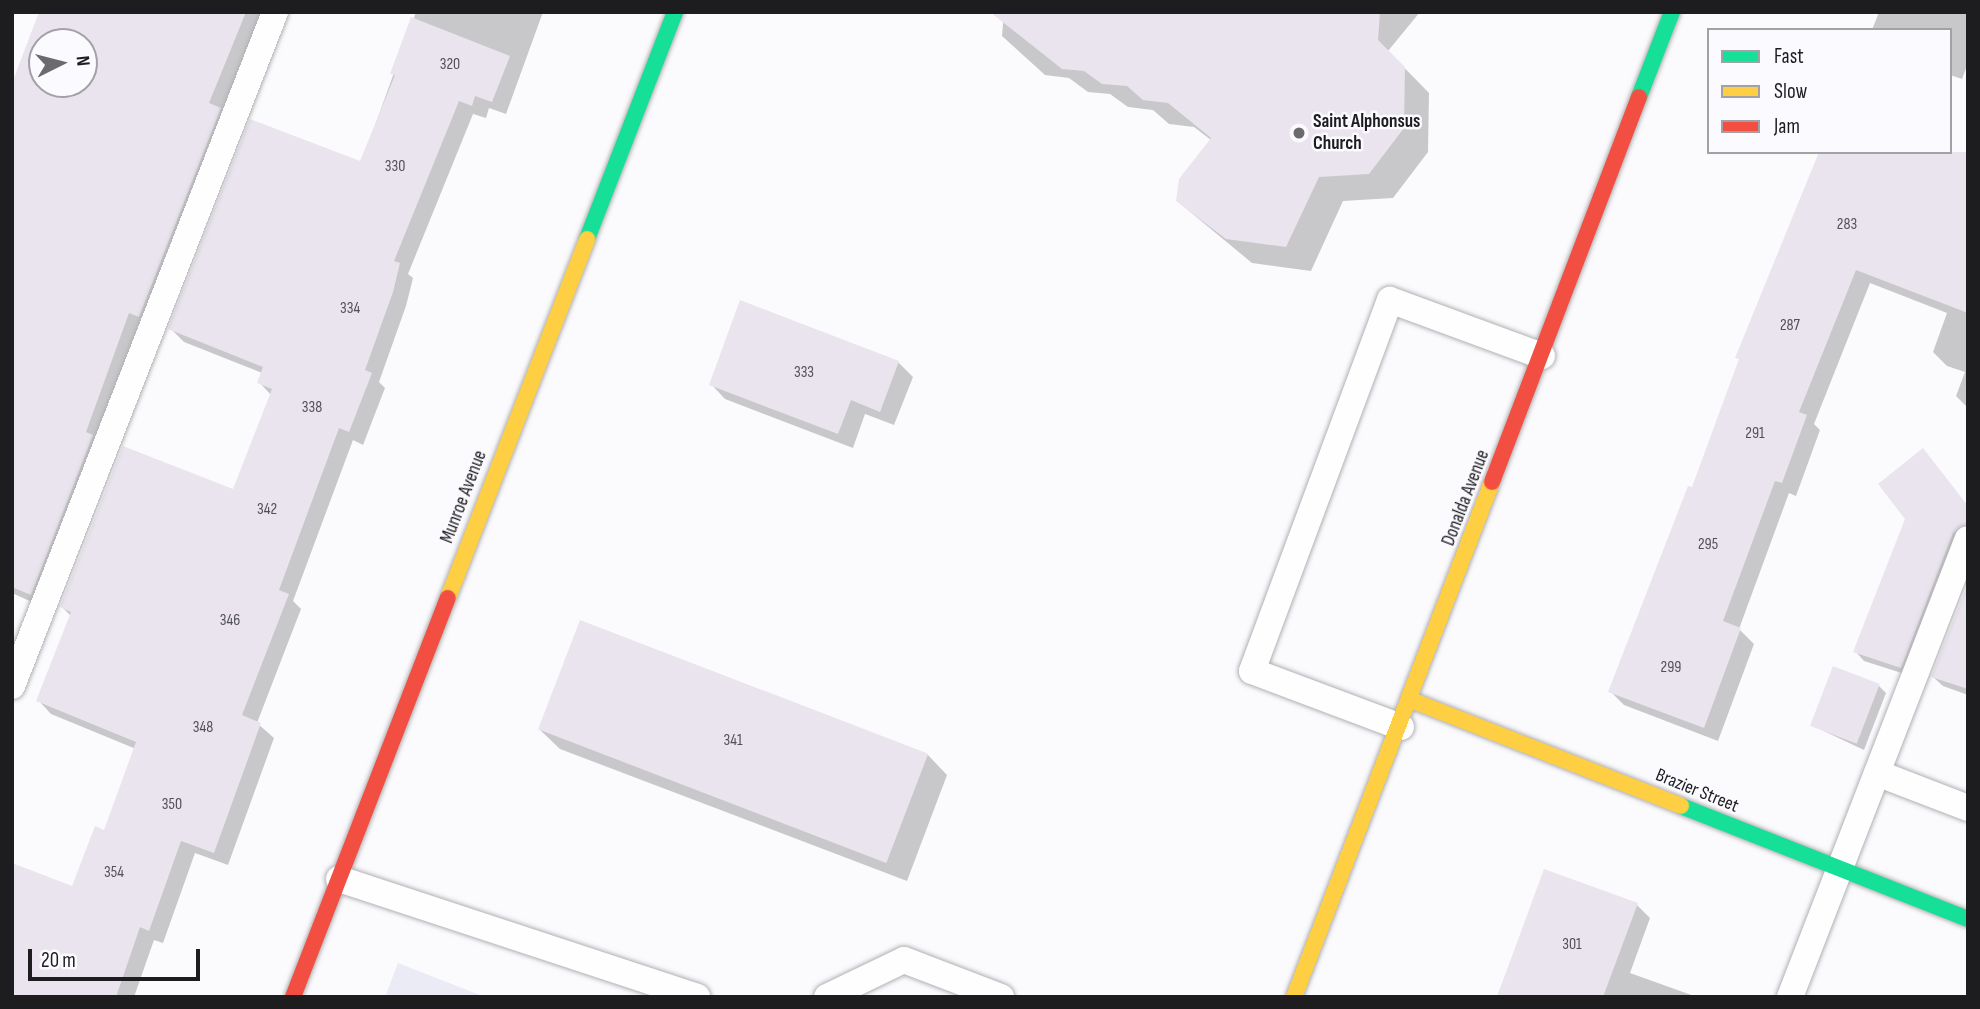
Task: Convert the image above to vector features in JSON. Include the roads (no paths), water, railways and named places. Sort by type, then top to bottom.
[{"type":"street","name":"Munroe Avenue","points":[[293,997],[675,12]]},
{"type":"street","name":"Donalda Avenue","points":[[1294,997],[1412,700],[1672,12]]},
{"type":"street","name":"Brazier Street","points":[[1412,700],[1968,919]]},
{"type":"lane","points":[[12,686],[275,12]]},
{"type":"lane","points":[[1401,727],[1252,671],[1390,300],[1542,356]]},
{"type":"lane","points":[[1790,997],[1968,539]]},
{"type":"lane","points":[[1877,773],[1968,808]]},
{"type":"lane","points":[[339,878],[697,997]]},
{"type":"lane","points":[[827,997],[904,960],[1001,997]]},
{"type":"place","name":"Saint Alphonsus Church","points":[[1299,133]]}]
